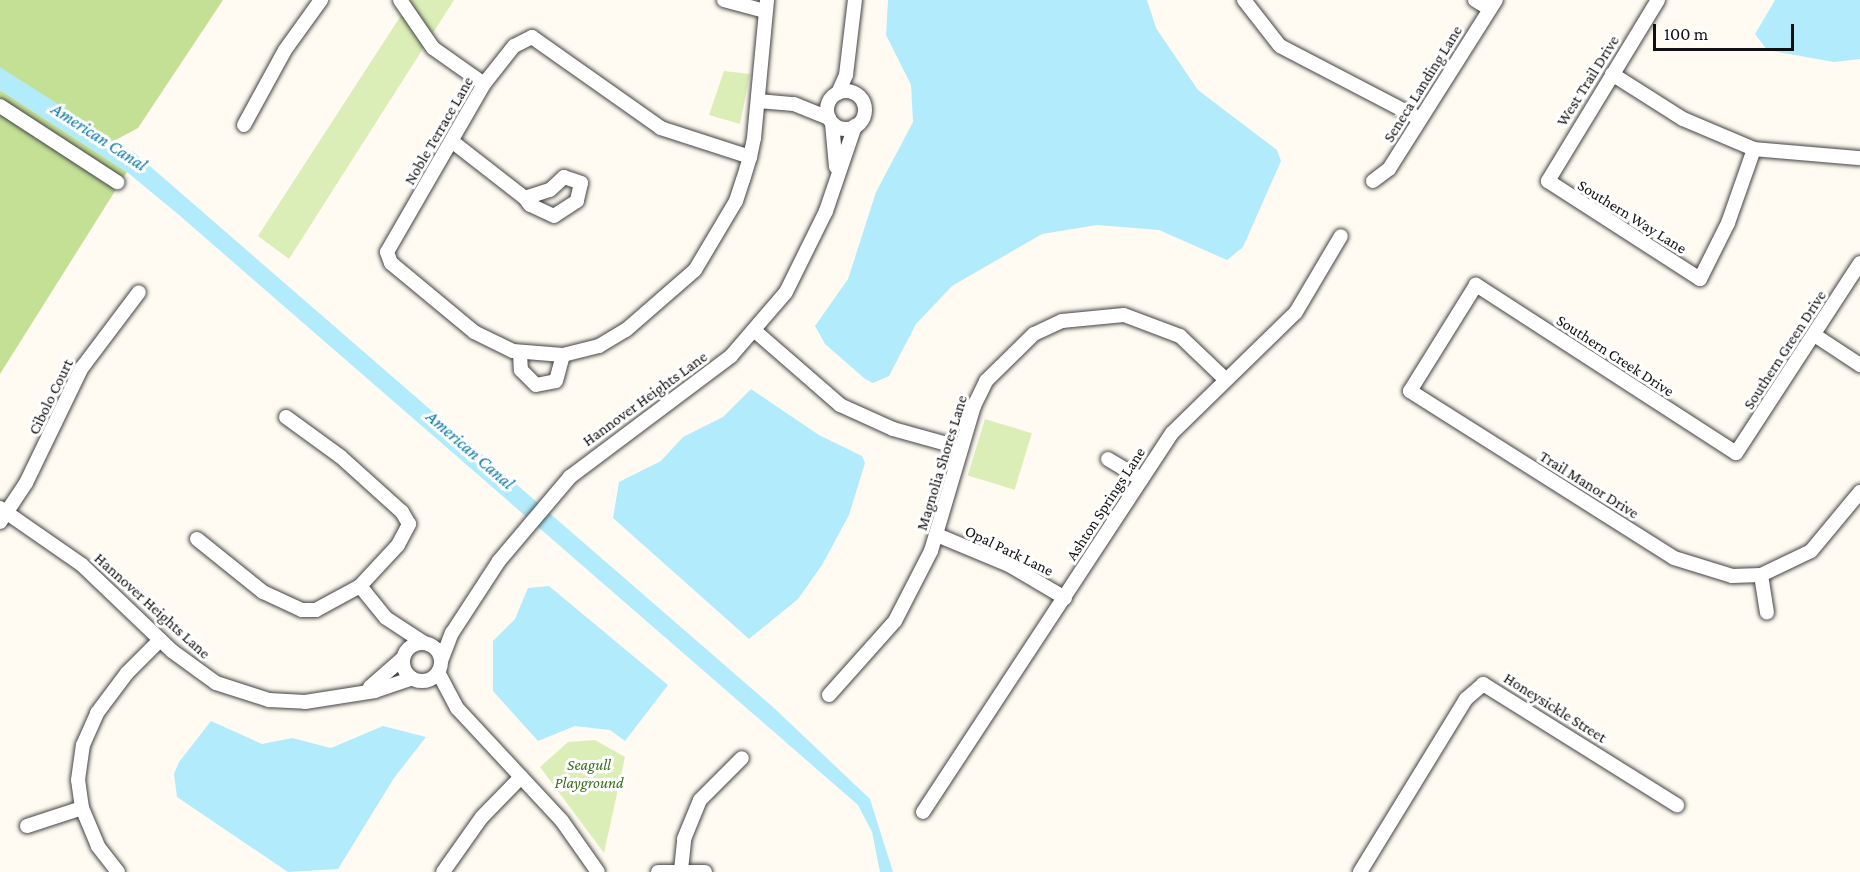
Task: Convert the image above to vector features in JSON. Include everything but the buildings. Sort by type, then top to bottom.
[{"type":"street","points":[[244,125],[285,50],[321,0]]},
{"type":"street","points":[[400,0],[433,48],[484,84]]},
{"type":"street","points":[[563,355],[556,381],[536,385],[520,370],[520,353],[563,355],[600,346],[678,288],[725,225],[750,157],[758,101],[766,5],[724,0]]},
{"type":"street","name":"Hannover Heights Lane","points":[[836,178],[830,120],[850,52],[855,0]]},
{"type":"street","points":[[1244,0],[1280,46],[1420,119]]},
{"type":"street","points":[[1475,0],[1493,5]]},
{"type":"street","name":"West Trail Drive","points":[[1548,181],[1658,0]]},
{"type":"street","name":"Seneca Landing Lane","points":[[1373,181],[1389,169],[1493,5]]},
{"type":"street","name":"Noble Terrace Lane","points":[[520,353],[474,332],[391,263],[387,252],[453,142],[484,84],[514,46],[532,37],[652,123],[691,141],[750,157]]},
{"type":"street","name":"Hannover Heights Lane","points":[[2,514],[97,577],[160,640],[199,673],[250,696],[305,702],[416,680],[440,667],[452,633],[529,524],[552,497],[588,461],[731,356],[755,331],[791,282],[836,178],[855,126],[864,117],[850,52]]},
{"type":"street","points":[[1612,74],[1683,120],[1754,149],[1860,158]]},
{"type":"street","points":[[758,101],[794,104],[836,94],[861,98]]},
{"type":"street","points":[[794,104],[830,120],[855,126]]},
{"type":"street","points":[[0,106],[117,182]]},
{"type":"street","points":[[453,142],[525,198]]},
{"type":"street","name":"Southern Way Lane","points":[[1548,181],[1700,279],[1732,214],[1754,149]]},
{"type":"street","name":"Ashton Springs Lane","points":[[923,812],[1141,479],[1192,407],[1296,312],[1341,236]]},
{"type":"street","name":"Southern Green Drive","points":[[1736,453],[1816,336],[1860,264]]},
{"type":"street","name":"Trail Manor Drive","points":[[1476,285],[1410,391],[1674,558],[1732,576],[1761,575]]},
{"type":"street","name":"Southern Creek Drive","points":[[1476,285],[1736,453]]},
{"type":"street","name":"Cibolo Court","points":[[2,514],[81,369],[139,292]]},
{"type":"street","name":"Magnolia Shores Lane","points":[[829,695],[895,621],[937,535],[961,448],[986,381],[1034,333],[1062,321],[1124,315],[1154,324],[1180,336],[1224,378]]},
{"type":"street","points":[[755,331],[840,405],[892,429],[961,448]]},
{"type":"street","points":[[1816,336],[1860,365]]},
{"type":"street","points":[[197,539],[263,592],[293,608],[316,610],[360,586],[409,524],[341,457],[286,417]]},
{"type":"street","points":[[1108,459],[1141,479]]},
{"type":"street","points":[[1767,613],[1761,575],[1811,551],[1860,492]]},
{"type":"street","name":"Opal Park Lane","points":[[937,535],[1009,565],[1065,598]]},
{"type":"street","points":[[360,586],[386,618],[416,680],[457,708],[521,777],[598,872]]},
{"type":"street","points":[[386,618],[427,644],[440,667],[457,708]]},
{"type":"street","name":"Hannover Heights Lane","points":[[404,656],[452,633]]},
{"type":"street","points":[[118,872],[98,846],[82,808],[83,745],[97,713],[160,640]]},
{"type":"street","points":[[364,692],[404,656]]},
{"type":"street","name":"Honeysickle Street","points":[[1360,872],[1466,699],[1483,684],[1677,805]]},
{"type":"street","points":[[681,870],[684,838],[700,800],[742,758]]},
{"type":"street","points":[[443,872],[482,817],[521,777]]},
{"type":"street","points":[[27,826],[82,808]]},
{"type":"street","points":[[658,872],[681,870],[705,872]]},
{"type":"green space","points":[[0,0],[223,0],[138,128],[112,142],[0,73]]},
{"type":"green space","points":[[411,0],[454,0],[289,259],[258,236]]},
{"type":"green space","points":[[724,71],[750,74],[740,124],[709,115]]},
{"type":"green space","points":[[0,90],[127,172],[0,374]]},
{"type":"green space","points":[[985,419],[1032,433],[1015,490],[968,475]]},
{"type":"green space","name":"Seagull Playground","points":[[595,740],[625,757],[604,853],[540,767],[568,742]]},
{"type":"water","points":[[888,0],[1147,0],[1156,28],[1198,90],[1277,150],[1281,161],[1243,247],[1227,260],[1159,230],[1097,225],[1042,234],[952,286],[916,324],[889,376],[873,383],[865,379],[825,344],[815,326],[848,279],[876,192],[913,122],[911,85],[886,35]]},
{"type":"water","points":[[1775,0],[1860,0],[1860,59],[1834,62],[1767,50],[1755,34]]},
{"type":"water","name":"American Canal","points":[[0,73],[136,154],[774,708],[870,799],[893,872],[880,872],[872,832],[858,805],[179,215],[127,172],[0,90]]},
{"type":"water","points":[[751,389],[819,435],[862,456],[865,463],[849,515],[822,565],[798,599],[749,639],[613,518],[619,482],[661,461],[683,437],[723,417]]},
{"type":"water","points":[[549,586],[668,685],[625,741],[610,730],[575,726],[538,741],[493,691],[493,641],[515,619],[528,588]]},
{"type":"water","points":[[211,721],[262,744],[292,738],[331,748],[383,726],[426,737],[394,778],[338,869],[288,872],[177,797],[174,774],[179,762]]},
{"type":"waterway","name":"American Canal","points":[[0,73],[83,126]]}]
